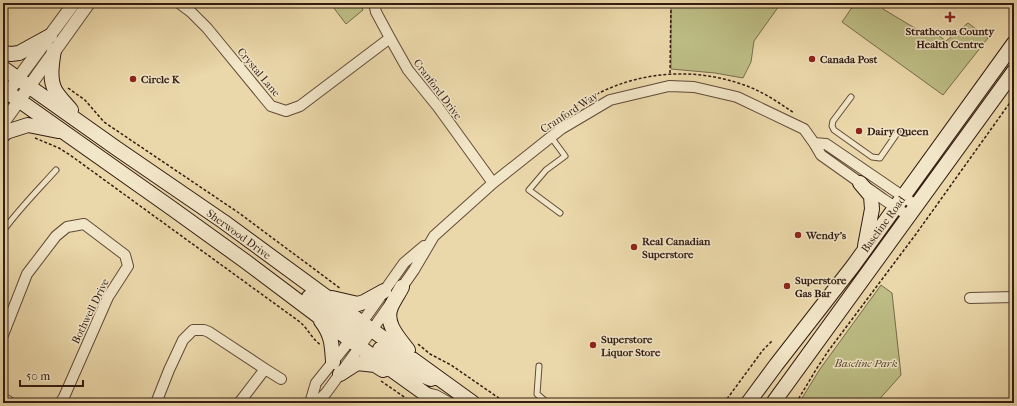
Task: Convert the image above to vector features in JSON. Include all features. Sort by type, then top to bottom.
[{"type":"main road","points":[[3,53],[19,53],[50,36]]},
{"type":"main road","name":"Baseline Road","points":[[748,403],[853,266],[1014,43]]},
{"type":"main road","points":[[54,50],[51,66],[53,85],[56,91],[83,124]]},
{"type":"main road","name":"Sherwood Drive","points":[[3,68],[128,157],[224,222],[325,296],[394,372],[438,403]]},
{"type":"main road","name":"Baseline Road","points":[[773,403],[1014,71]]},
{"type":"main road","name":"Sherwood Drive","points":[[8,95],[64,132],[297,300],[361,335],[417,362],[473,403]]},
{"type":"main road","points":[[3,134],[28,125],[64,132]]},
{"type":"main road","points":[[860,183],[871,196],[872,209],[865,249]]},
{"type":"main road","points":[[204,232],[252,256],[399,363],[417,374],[452,388]]},
{"type":"main road","points":[[402,287],[390,308],[389,318],[392,327],[417,362]]},
{"type":"main road","points":[[325,296],[358,304],[384,291]]},
{"type":"main road","points":[[297,300],[322,322],[326,328],[332,344],[337,368],[357,363],[375,365],[387,372],[394,372]]},
{"type":"street","points":[[23,83],[50,36],[74,3]]},
{"type":"street","points":[[3,123],[8,95],[23,83],[54,50],[89,3]]},
{"type":"street","name":"Crystal Lane","points":[[179,3],[192,12],[207,28],[271,106],[286,111],[300,106],[390,38]]},
{"type":"street","name":"Cranford Drive","points":[[374,3],[376,12],[408,70],[438,107],[493,183]]},
{"type":"street","name":"Cranford Way","points":[[361,335],[384,291],[404,262],[429,242],[493,183],[561,129],[610,100],[665,87],[694,86],[737,97],[804,129],[821,155],[860,183],[899,201]]},
{"type":"street","name":"Cranford Way","points":[[814,143],[826,144],[913,211]]},
{"type":"street","name":"Bothwell Drive","points":[[3,335],[27,274],[56,236],[67,227],[84,224],[126,256],[128,266],[108,297],[60,403]]},
{"type":"street","name":"Cranford Way","points":[[361,335],[402,287],[414,270],[429,242]]},
{"type":"street","points":[[970,298],[1014,297]]},
{"type":"street","points":[[156,403],[183,340],[193,330],[204,330],[209,332],[281,379]]},
{"type":"street","points":[[316,403],[326,393],[337,368],[361,335]]},
{"type":"street","points":[[310,403],[316,384],[337,368]]},
{"type":"street","points":[[239,403],[265,369]]},
{"type":"street","points":[[3,398],[11,403]]},
{"type":"lane","points":[[851,97],[833,121],[832,126],[834,130],[872,158],[880,158],[898,132]]},
{"type":"lane","points":[[551,137],[565,156],[546,170],[529,190],[560,213]]},
{"type":"lane","points":[[3,231],[29,199],[56,170]]},
{"type":"lane","points":[[539,366],[537,394],[544,400]]},
{"type":"lane","points":[[420,390],[426,403]]},
{"type":"lane","points":[[420,390],[437,393],[455,403]]},
{"type":"path","points":[[670,73],[671,3]]},
{"type":"path","points":[[66,86],[85,100],[104,122],[239,213],[343,290]]},
{"type":"path","points":[[796,403],[829,350],[911,240],[1014,97]]},
{"type":"path","points":[[34,138],[59,148],[160,220],[300,322],[305,326],[313,339],[323,346]]},
{"type":"path","points":[[724,403],[766,347],[773,340]]},
{"type":"path","points":[[417,342],[430,354],[451,364],[506,403]]},
{"type":"path","points":[[378,379],[413,403]]},
{"type":"green space","points":[[330,3],[361,3],[363,10],[346,24]]},
{"type":"green space","points":[[671,3],[791,3],[789,6],[779,6],[754,41],[751,62],[743,78],[715,73],[671,69]]},
{"type":"green space","points":[[855,3],[883,3],[883,9],[918,30],[930,29],[946,41],[968,23],[988,38],[943,95],[842,22]]},
{"type":"green space","name":"Baseline Park","points":[[881,285],[892,293],[901,375],[876,403],[799,403],[820,369]]},
{"type":"place","name":"Strathcona County Health Centre","points":[[950,17]]},
{"type":"place","name":"Canada Post","points":[[812,59]]},
{"type":"place","name":"Circle K","points":[[133,79]]},
{"type":"place","name":"Dairy Queen","points":[[859,131]]},
{"type":"place","name":"Wendy's","points":[[798,235]]},
{"type":"place","name":"Real Canadian Superstore","points":[[634,247]]},
{"type":"place","name":"Superstore Gas Bar","points":[[787,286]]},
{"type":"place","name":"Superstore Liquor Store","points":[[593,345]]}]
